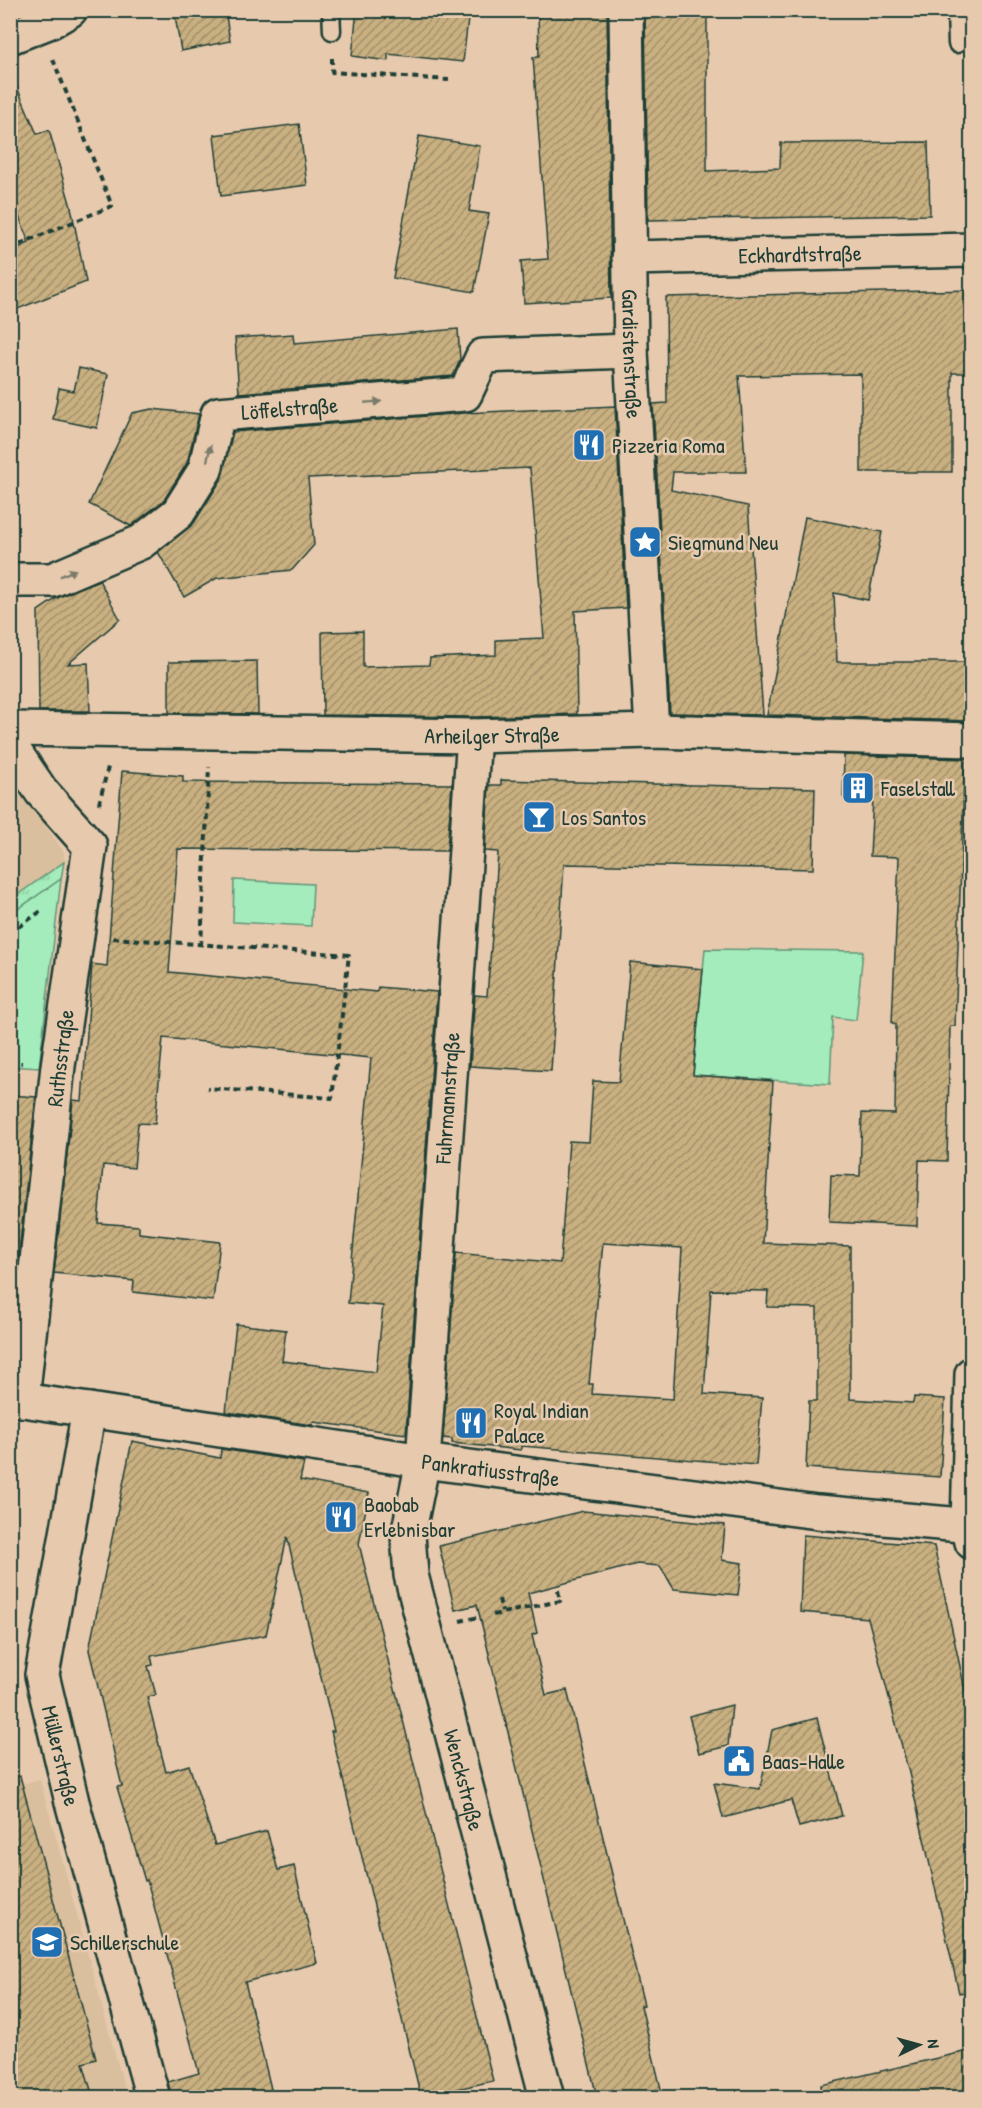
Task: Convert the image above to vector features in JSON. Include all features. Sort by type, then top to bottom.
[{"type":"street","points":[[25,32],[70,10]]},
{"type":"street","name":"Gardistenstraße","points":[[626,10],[631,351],[652,731]]},
{"type":"street","name":"Eckhardtstraße","points":[[629,258],[972,250]]},
{"type":"street","name":"Löffelstraße","points":[[10,580],[52,580],[141,542],[178,513],[205,470],[218,414],[465,394],[483,356],[631,351]]},
{"type":"street","name":"Arheilger Straße","points":[[10,729],[210,734],[474,736],[652,731],[972,740]]},
{"type":"street","name":"Fuhrmannstraße","points":[[423,1461],[474,736]]},
{"type":"street","points":[[10,745],[41,791],[90,846]]},
{"type":"street","name":"Ruthsstraße","points":[[16,1399],[58,1066],[90,846]]},
{"type":"street","points":[[970,1531],[972,1374]]},
{"type":"street","name":"Pankratiusstraße","points":[[16,1399],[423,1461],[970,1531]]},
{"type":"street","name":"Müllerstraße","points":[[89,1410],[42,1675],[72,1802],[153,2097]]},
{"type":"street","name":"Wenckstraße","points":[[423,1461],[408,1535],[411,1575],[547,2097]]},
{"type":"lane","points":[[331,10],[332,31]]},
{"type":"lane","points":[[956,10],[957,44]]},
{"type":"path","points":[[332,31],[332,72],[449,80]]},
{"type":"path","points":[[10,248],[112,206],[25,32]]},
{"type":"path","points":[[90,846],[116,732]]},
{"type":"path","points":[[201,946],[210,734]]},
{"type":"path","points":[[76,934],[201,946],[349,955],[332,1098],[207,1088]]},
{"type":"path","points":[[492,1615],[560,1601],[557,1585]]},
{"type":"path","points":[[499,1599],[502,1612]]},
{"type":"shaded area","points":[[10,775],[64,852],[64,862],[11,900]]},
{"type":"shaded area","name":"Schillerschule","points":[[40,1779],[127,2097],[11,2098],[11,1787]]},
{"type":"green space","points":[[64,862],[61,879],[11,914],[10,900]]},
{"type":"green space","points":[[61,879],[39,1068],[11,1066],[11,914]]},
{"type":"green space","points":[[234,880],[313,884],[311,926],[233,922]]},
{"type":"green space","points":[[705,949],[863,951],[856,1020],[833,1017],[830,1084],[693,1075]]},
{"type":"building","points":[[174,10],[225,10],[230,41],[181,51]]},
{"type":"building","points":[[357,10],[469,10],[463,62],[388,54],[388,61],[352,56]]},
{"type":"building","points":[[538,10],[607,10],[611,298],[524,303],[521,261],[548,259],[533,57],[539,57]]},
{"type":"building","points":[[645,10],[707,10],[707,171],[780,168],[781,143],[928,142],[930,215],[648,220]]},
{"type":"building","points":[[11,73],[37,134],[49,130],[71,207],[86,282],[10,312],[10,251],[29,243],[10,192]]},
{"type":"building","points":[[299,124],[307,185],[221,196],[214,135]]},
{"type":"building","points":[[419,136],[480,146],[469,211],[489,214],[474,292],[393,278]]},
{"type":"building","points":[[972,290],[972,373],[952,373],[952,472],[861,472],[861,374],[739,376],[746,472],[673,472],[671,490],[748,506],[763,715],[670,713],[653,404],[667,403],[666,297]]},
{"type":"building","points":[[458,329],[460,360],[453,376],[239,393],[235,338],[293,334],[294,343]]},
{"type":"building","points":[[79,368],[108,374],[97,428],[53,419],[59,388],[74,391]]},
{"type":"building","points":[[615,406],[626,608],[575,611],[577,714],[474,717],[323,715],[322,632],[363,631],[363,667],[429,665],[430,658],[496,655],[496,640],[544,638],[530,468],[308,478],[314,545],[292,570],[217,578],[184,597],[158,552],[194,523],[221,480],[233,432],[464,413]]},
{"type":"building","points":[[152,409],[199,414],[187,463],[164,500],[131,526],[89,504],[132,413]]},
{"type":"building","points":[[805,517],[882,532],[868,600],[834,593],[837,662],[972,662],[972,721],[767,715]]},
{"type":"building","points":[[99,580],[120,619],[68,664],[88,663],[90,711],[39,711],[38,611],[57,598]]},
{"type":"building","points":[[257,661],[258,714],[169,713],[169,662]]},
{"type":"building","points":[[844,755],[965,759],[955,1026],[950,1026],[947,1161],[919,1160],[917,1226],[829,1222],[831,1175],[860,1176],[862,1113],[895,1114],[896,1024],[892,1023],[899,857],[870,856],[873,798],[843,797]]},
{"type":"building","points":[[122,771],[183,776],[183,782],[452,784],[447,851],[178,849],[169,972],[377,992],[378,987],[437,992],[406,1434],[313,1422],[312,1425],[226,1412],[236,1324],[286,1330],[282,1361],[376,1372],[383,1306],[348,1303],[371,1058],[163,1038],[155,1124],[138,1123],[134,1168],[103,1165],[98,1223],[139,1226],[139,1233],[220,1242],[213,1301],[133,1292],[134,1281],[54,1273],[73,1100],[82,1101],[92,964],[107,966]]},
{"type":"building","points":[[501,780],[815,788],[813,869],[564,864],[551,1071],[470,1066],[475,995],[487,996],[495,900],[498,852],[485,851],[489,785],[501,785]]},
{"type":"building","points":[[630,962],[703,969],[693,1075],[773,1081],[763,1243],[850,1246],[850,1399],[913,1403],[914,1397],[945,1399],[940,1477],[806,1468],[809,1401],[817,1401],[817,1308],[767,1307],[768,1291],[711,1290],[704,1394],[762,1398],[756,1465],[521,1446],[521,1450],[452,1443],[452,1439],[443,1438],[456,1253],[560,1263],[569,1141],[589,1142],[593,1081],[619,1082]],"holes":[[[603,1243],[682,1248],[673,1399],[592,1394],[593,1384],[589,1384]]]},
{"type":"building","points":[[10,1095],[36,1097],[17,1270],[10,1270]]},
{"type":"building","points":[[132,1441],[220,1458],[221,1449],[304,1462],[300,1480],[369,1493],[359,1544],[493,2081],[421,2097],[331,1731],[334,1731],[287,1537],[266,1635],[151,1656],[153,1665],[148,1666],[156,1695],[147,1697],[166,1772],[189,1765],[215,1845],[267,1831],[278,1870],[294,1866],[317,1963],[245,1982],[273,2097],[171,2097],[168,2082],[199,2073],[147,1880],[145,1881],[117,1787],[122,1786],[89,1650]]},
{"type":"building","points":[[583,1511],[725,1525],[722,1560],[742,1563],[738,1595],[674,1589],[660,1566],[637,1564],[528,1593],[537,1633],[532,1635],[546,1695],[567,1690],[644,2005],[641,2006],[663,2097],[597,2097],[477,1605],[455,1610],[439,1546]]},
{"type":"building","points":[[803,1535],[934,1546],[972,1722],[972,1991],[959,1993],[909,1773],[868,1618],[800,1612]]},
{"type":"building","points":[[732,1705],[728,1746],[699,1753],[689,1716]]},
{"type":"building","points":[[817,1718],[842,1816],[799,1827],[791,1800],[723,1818],[714,1783],[760,1789],[772,1730]]},
{"type":"building","name":"Schillerschule","points":[[20,1776],[96,2059],[83,2063],[93,2097],[10,2097],[10,1778]]},
{"type":"building","points":[[972,2050],[972,2097],[822,2097],[821,2085]]},
{"type":"place","name":"Pizzeria Roma","points":[[589,445]]},
{"type":"place","name":"Siegmund Neu","points":[[645,542]]},
{"type":"place","name":"Faselstall","points":[[858,788]]},
{"type":"place","name":"Los Santos","points":[[539,817]]},
{"type":"place","name":"Royal Indian Palace","points":[[471,1423]]},
{"type":"place","name":"Baobab Erlebnisbar","points":[[341,1517]]},
{"type":"place","name":"Baas-Halle","points":[[739,1761]]},
{"type":"place","name":"Schillerschule","points":[[47,1942]]}]
